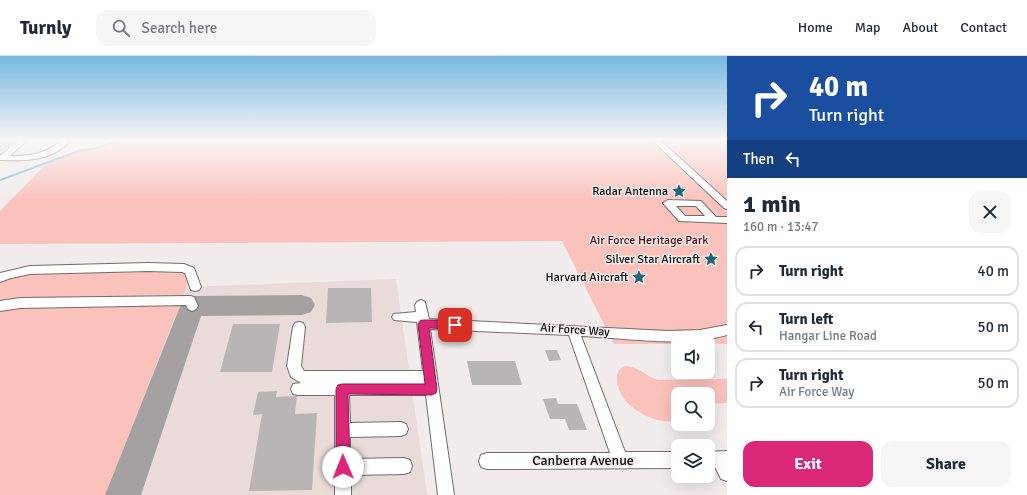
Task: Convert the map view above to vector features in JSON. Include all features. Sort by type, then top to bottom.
[{"type":"street","points":[[678,160],[727,206]]},
{"type":"street","points":[[714,220],[727,220]]},
{"type":"street","points":[[0,278],[9,274],[30,270],[148,267],[184,268],[190,271],[195,287]]},
{"type":"street","points":[[0,306],[20,303],[190,300],[192,306]]},
{"type":"street","points":[[422,316],[446,495]]},
{"type":"street","name":"Air Force Way","points":[[398,318],[422,316],[496,326],[683,335],[719,333],[727,330]]},
{"type":"street","points":[[299,327],[294,366],[296,373],[302,377],[431,383]]},
{"type":"street","points":[[573,330],[620,460]]},
{"type":"street","points":[[298,389],[342,389],[431,383]]},
{"type":"street","points":[[342,389],[343,495]]},
{"type":"street","points":[[343,430],[401,429]]},
{"type":"street","name":"Canberra Avenue","points":[[487,461],[671,460]]},
{"type":"street","points":[[343,467],[404,466]]},
{"type":"shaded area","points":[[396,279],[427,495],[0,495],[0,294]]},
{"type":"green space","name":"Air Force Heritage Park","points":[[54,160],[727,160],[727,344],[715,344],[715,335],[671,335],[671,344],[614,344],[562,241],[0,244],[0,211],[47,163]]},
{"type":"green space","points":[[183,271],[188,275],[188,283],[105,495],[0,495],[0,280],[21,272]]},
{"type":"green space","points":[[626,366],[635,368],[658,380],[727,379],[727,403],[715,404],[715,387],[671,387],[671,421],[651,418],[632,407],[621,393],[617,382],[617,377],[621,368]]},
{"type":"building","points":[[328,288],[371,288],[372,322],[326,323]]},
{"type":"building","points":[[233,324],[280,324],[272,372],[220,372]]},
{"type":"building","points":[[545,350],[557,350],[561,360],[549,361]]},
{"type":"building","points":[[467,361],[515,361],[522,385],[472,385]]},
{"type":"building","points":[[277,391],[276,397],[297,396],[295,414],[317,413],[312,490],[249,491],[262,414],[253,415],[258,392]]},
{"type":"building","points":[[556,398],[558,404],[577,404],[587,430],[569,430],[565,419],[550,419],[543,399]]},
{"type":"waterway","points":[[0,180],[53,160]]},
{"type":"taxiway","points":[[123,495],[192,306],[302,305]]},
{"type":"place","name":"Radar Antenna","points":[[679,191]]},
{"type":"place","name":"Silver Star Aircraft","points":[[711,259]]},
{"type":"place","name":"Harvard Aircraft","points":[[639,277]]},
{"type":"route","points":[[343,467],[342,389],[432,389],[423,324],[455,325]]}]
